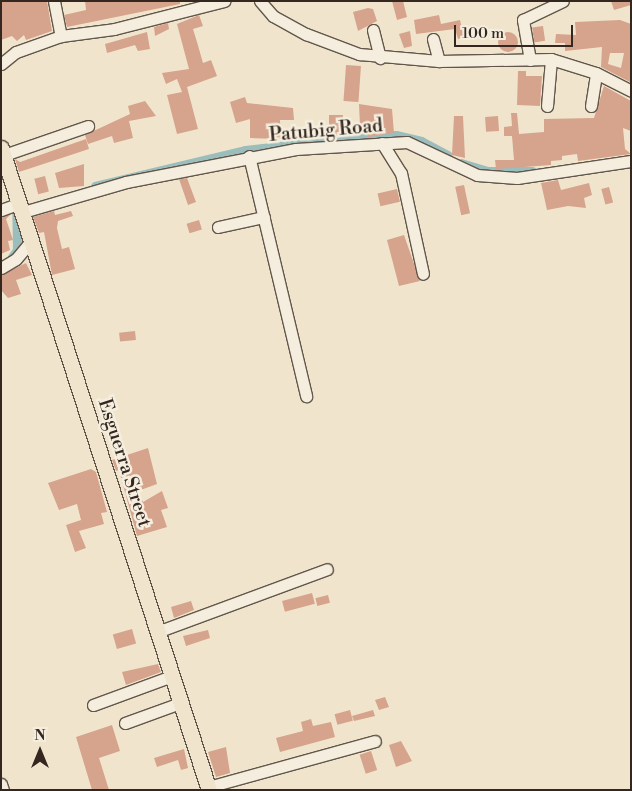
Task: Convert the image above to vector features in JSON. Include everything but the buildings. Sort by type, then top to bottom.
[{"type":"main road","name":"Esguerra Street","points":[[2,151],[208,788]]},
{"type":"street","points":[[54,1],[61,36]]},
{"type":"street","points":[[1,64],[16,52],[61,36],[114,29],[224,1]]},
{"type":"street","points":[[530,60],[523,20],[563,1]]},
{"type":"street","points":[[262,2],[273,16],[306,34],[340,49],[380,58],[439,61],[551,59],[596,73],[631,91]]},
{"type":"street","points":[[373,30],[380,58]]},
{"type":"street","points":[[433,39],[439,61]]},
{"type":"street","points":[[547,106],[551,59]]},
{"type":"street","points":[[591,106],[596,73]]},
{"type":"street","points":[[2,151],[88,126]]},
{"type":"street","name":"Patubig Road","points":[[1,210],[21,208],[126,182],[249,156],[382,143],[407,142],[462,170],[496,177],[538,176],[631,162]]},
{"type":"street","points":[[382,143],[401,174],[423,274]]},
{"type":"street","points":[[249,156],[306,396]]},
{"type":"street","points":[[218,227],[264,217]]},
{"type":"street","points":[[1,268],[16,259],[31,241]]},
{"type":"street","points":[[157,632],[327,569]]},
{"type":"street","points":[[93,705],[172,676]]},
{"type":"street","points":[[125,723],[180,703]]},
{"type":"street","points":[[208,788],[375,741]]},
{"type":"street","points":[[1,784],[4,790]]},
{"type":"waterway","points":[[95,186],[245,150],[322,141],[396,135],[421,141],[447,155]]},
{"type":"waterway","points":[[461,163],[487,171],[532,171]]},
{"type":"waterway","points":[[12,257],[17,250],[16,211]]}]
